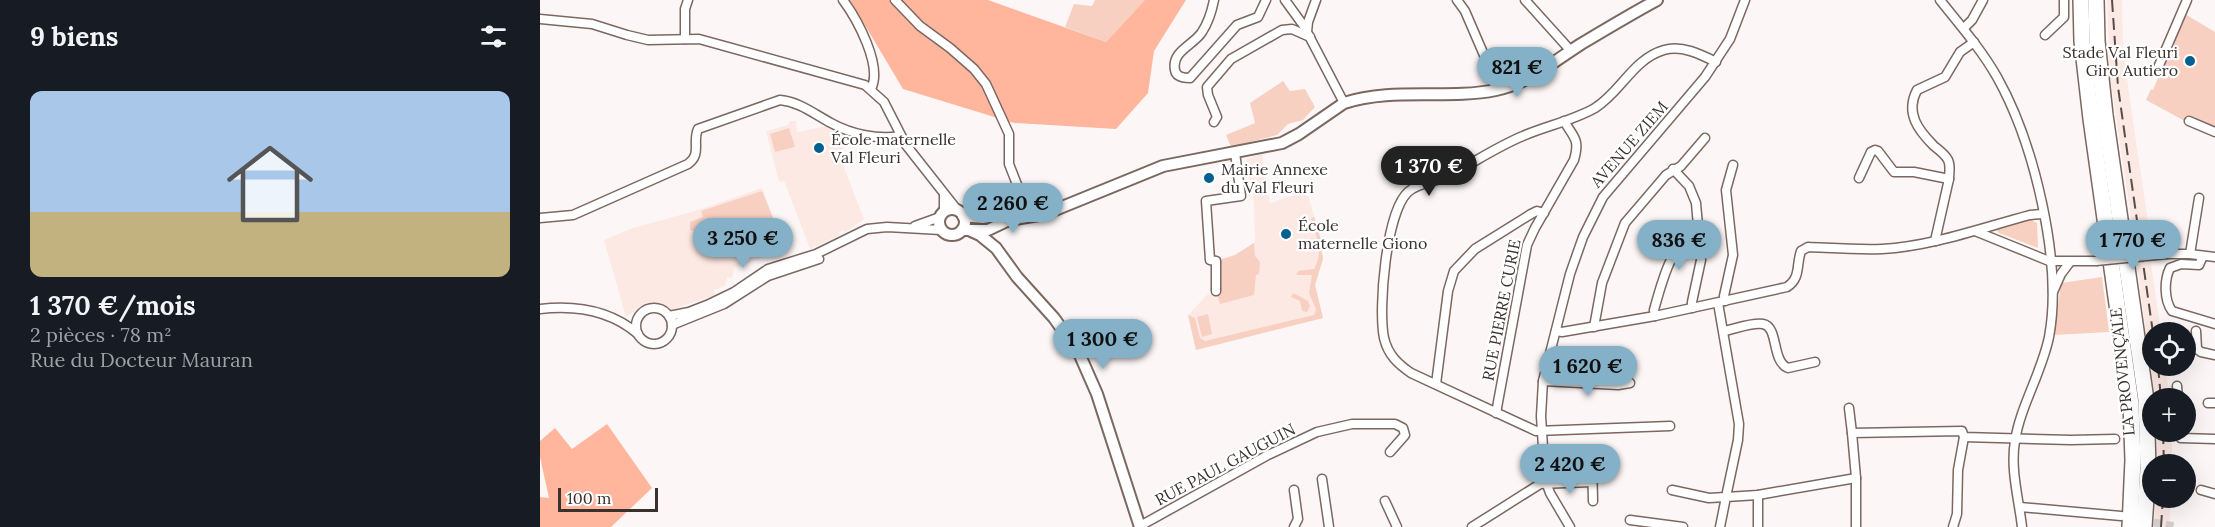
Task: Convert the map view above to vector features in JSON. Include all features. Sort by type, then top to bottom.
[{"type":"highway","name":"LA PROVENÇALE","points":[[2081,0],[2082,42],[2089,110],[2131,404],[2133,460],[2125,521]]},
{"type":"highway","name":"LA PROVENÇALE","points":[[2096,0],[2103,104],[2146,400],[2148,468],[2144,527]]},
{"type":"street","points":[[685,39],[685,9],[688,0]]},
{"type":"street","points":[[843,0],[871,55],[874,80],[871,89]]},
{"type":"street","points":[[895,0],[920,26],[974,69],[986,84],[1009,134],[1009,164],[1028,214]]},
{"type":"street","points":[[1214,0],[1202,32],[1176,57],[1174,69],[1184,78],[1190,78],[1237,25],[1258,17],[1266,0]]},
{"type":"street","points":[[1285,0],[1308,33],[1344,103]]},
{"type":"street","points":[[1308,33],[1316,0]]},
{"type":"street","points":[[1457,0],[1465,11],[1495,81],[1496,90]]},
{"type":"street","points":[[1525,0],[1571,51]]},
{"type":"street","points":[[670,320],[716,308],[768,276],[822,258],[875,228],[913,227],[941,230],[951,235],[966,230],[993,228],[1028,214],[1075,203],[1163,166],[1235,153],[1289,140],[1344,103],[1374,96],[1496,90],[1532,77],[1657,0]]},
{"type":"street","name":"AVENUE ZIEM","points":[[1570,527],[1550,493],[1547,483],[1541,406],[1543,381],[1573,266],[1599,202],[1716,62],[1730,39],[1745,0]]},
{"type":"street","points":[[1940,0],[1964,28],[1996,75],[2022,130],[2032,162],[2043,214],[2052,295],[2046,350],[2015,439],[2014,457],[2022,527]]},
{"type":"street","points":[[1964,28],[1972,20],[1983,0]]},
{"type":"street","points":[[2045,36],[2064,16],[2064,0]]},
{"type":"street","points":[[2157,70],[2187,0]]},
{"type":"street","points":[[540,19],[592,24],[637,38],[699,39],[853,81],[871,89],[884,102],[900,136],[960,213],[966,230]]},
{"type":"street","points":[[1214,122],[1217,117],[1206,87],[1231,59],[1282,30],[1292,29],[1308,33]]},
{"type":"street","points":[[1935,241],[1950,166],[1948,158],[1914,122],[1913,103],[1917,90],[1945,77],[1960,52],[1974,42]]},
{"type":"street","points":[[1670,426],[1530,429],[1411,373],[1394,361],[1384,338],[1382,295],[1387,253],[1401,200],[1416,188],[1445,177],[1523,136],[1593,109],[1605,101],[1640,63],[1657,52],[1667,49],[1683,49],[1716,62]]},
{"type":"street","points":[[540,218],[573,214],[688,164],[693,161],[697,152],[698,129],[780,100],[802,105],[847,131],[881,137],[900,136]]},
{"type":"street","name":"RUE PIERRE CURIE","points":[[1496,413],[1525,254],[1535,228],[1574,160],[1576,152],[1576,138],[1564,121]]},
{"type":"street","points":[[2189,121],[2215,132]]},
{"type":"street","points":[[1594,327],[1602,283],[1623,227],[1666,176],[1673,169],[1681,166],[1705,138]]},
{"type":"street","points":[[1859,178],[1871,152],[1875,150],[1894,172],[1914,172],[1949,179]]},
{"type":"street","points":[[1215,291],[1216,261],[1209,260],[1206,201],[1241,196],[1235,153]]},
{"type":"street","points":[[1720,527],[1739,423],[1724,331],[1722,302],[1733,255],[1726,190],[1733,165]]},
{"type":"street","points":[[1673,169],[1692,192],[1696,203],[1701,260],[1692,308]]},
{"type":"street","points":[[941,230],[939,222],[944,195]]},
{"type":"street","points":[[2190,254],[2199,198]]},
{"type":"street","points":[[913,227],[951,209],[983,218],[1028,214]]},
{"type":"street","points":[[1436,384],[1448,291],[1454,271],[1475,249],[1531,214],[1537,211],[1544,213]]},
{"type":"street","points":[[1556,331],[1655,316],[1789,285],[1797,274],[1799,255],[1805,248],[1882,249],[1935,241],[2043,214]]},
{"type":"street","points":[[983,218],[993,228],[996,248]]},
{"type":"street","points":[[1655,316],[1657,302],[1672,255],[1678,244],[1697,225]]},
{"type":"street","points":[[966,230],[980,235],[996,248],[1017,278],[1059,325],[1085,365],[1108,423],[1140,527]]},
{"type":"street","points":[[1975,231],[2049,261],[2096,261],[2167,254],[2215,257]]},
{"type":"street","points":[[2203,256],[2199,265],[2181,264],[2170,268],[2166,279],[2169,305],[2172,311],[2215,324]]},
{"type":"street","points":[[2052,295],[2061,274],[2070,262]]},
{"type":"street","points":[[619,322],[628,322],[647,310],[656,308],[670,320]]},
{"type":"street","points":[[540,309],[593,310],[619,322],[647,342],[659,343],[669,336],[670,320]]},
{"type":"street","points":[[638,334],[636,326],[639,317]]},
{"type":"street","points":[[1724,331],[1762,324],[1770,327],[1779,361],[1784,367],[1815,362]]},
{"type":"street","points":[[2196,331],[2197,349],[2215,355]]},
{"type":"street","points":[[1543,381],[1618,385],[1630,383]]},
{"type":"street","points":[[1849,408],[1856,478],[1856,527]]},
{"type":"street","name":"RUE PAUL GAUGUIN","points":[[1140,527],[1268,455],[1317,432],[1352,424],[1395,424],[1403,428],[1405,435],[1390,452]]},
{"type":"street","points":[[1852,433],[1962,431],[1964,437],[1958,470],[1957,514],[1953,527]]},
{"type":"street","points":[[1964,437],[2115,439]]},
{"type":"street","points":[[2196,438],[2215,439]]},
{"type":"street","points":[[1592,459],[1593,501]]},
{"type":"street","points":[[1672,490],[1709,498],[1726,498],[1758,495],[1856,478]]},
{"type":"street","points":[[1322,479],[1329,527]]},
{"type":"street","points":[[1472,527],[1540,484],[1592,482]]},
{"type":"street","points":[[1293,527],[1298,519],[1294,490]]},
{"type":"street","points":[[2201,490],[2215,494]]},
{"type":"street","points":[[1758,495],[1758,527]]},
{"type":"street","points":[[1385,501],[1397,527]]},
{"type":"street","points":[[2020,507],[2125,521]]},
{"type":"street","points":[[1630,520],[1683,527]]},
{"type":"shaded area","points":[[850,0],[988,0],[1106,42],[1145,0],[1186,0],[1154,51],[1148,93],[1116,129],[1014,123],[903,89]]},
{"type":"shaded area","points":[[1095,0],[1145,0],[1106,42],[1065,27],[1074,4],[1092,6]]},
{"type":"shaded area","points":[[2107,0],[2122,0],[2123,48],[2152,248],[2136,250],[2110,77]]},
{"type":"shaded area","name":"Stade Val Fleuri Giro Autiero","points":[[2185,14],[2215,32],[2215,130],[2197,121],[2183,120],[2146,100],[2151,89],[2153,90]]},
{"type":"shaded area","points":[[1283,81],[1290,91],[1305,89],[1315,107],[1303,120],[1288,124],[1277,135],[1231,147],[1226,135],[1255,123],[1250,103]]},
{"type":"shaded area","points":[[790,121],[796,121],[797,132],[828,126],[843,134],[843,165],[864,219],[845,232],[843,230],[839,232],[840,235],[810,249],[784,181],[779,182],[766,131],[788,125]]},
{"type":"shaded area","points":[[789,128],[795,147],[775,152],[770,134]]},
{"type":"shaded area","points":[[1262,154],[1270,203],[1307,191],[1320,237],[1323,259],[1315,285],[1323,318],[1196,350],[1188,315],[1207,295],[1216,291],[1216,261],[1235,255],[1255,242],[1254,202],[1246,159]]},
{"type":"shaded area","points":[[762,188],[785,249],[734,268],[732,278],[727,277],[725,286],[714,290],[715,295],[673,309],[654,304],[641,306],[626,317],[604,240],[633,228],[695,211]]},
{"type":"shaded area","points":[[762,191],[776,225],[725,243],[723,241],[715,243],[708,235],[690,230],[690,222],[703,217],[701,211]]},
{"type":"shaded area","points":[[1314,217],[1323,259],[1315,285],[1323,318],[1196,350],[1188,315],[1195,318],[1200,338],[1205,341],[1314,315],[1316,309],[1309,293],[1312,275],[1296,275],[1298,271],[1314,269],[1317,263],[1319,250],[1311,219]]},
{"type":"shaded area","points":[[2030,219],[2037,223],[2038,248],[1999,233],[1995,228]]},
{"type":"shaded area","points":[[1254,243],[1255,256],[1260,262],[1254,295],[1220,304],[1216,291],[1216,261],[1235,255]]},
{"type":"shaded area","points":[[2151,263],[2159,322],[2145,322],[2137,264]]},
{"type":"shaded area","points":[[2102,277],[2109,332],[2054,335],[2061,283]]},
{"type":"shaded area","points":[[1293,293],[1308,301],[1310,306],[1307,312],[1302,311],[1300,301],[1291,297]]},
{"type":"shaded area","points":[[1208,314],[1212,334],[1202,337],[1197,317]]},
{"type":"shaded area","points":[[2152,376],[2167,376],[2168,386],[2173,386],[2173,388],[2154,388]]},
{"type":"shaded area","points":[[607,424],[652,488],[611,527],[540,527],[540,497],[549,498],[540,457],[540,441],[555,428],[572,449]]},
{"type":"shaded area","points":[[2157,442],[2172,442],[2172,454],[2157,454]]},
{"type":"shaded area","points":[[2155,508],[2170,508],[2169,527],[2154,527]]},
{"type":"tunnel","points":[[2142,520],[2177,527]]},
{"type":"railway","points":[[2112,0],[2118,87],[2151,322]]},
{"type":"railway","points":[[2159,376],[2160,388]]},
{"type":"railway","points":[[2163,442],[2164,454]]},
{"type":"railway","points":[[2161,527],[2162,508]]},
{"type":"place","name":"Stade Val Fleuri Giro Autiero","points":[[2190,61]]},
{"type":"place","name":"École maternelle Val Fleuri","points":[[819,148]]},
{"type":"place","name":"Mairie Annexe du Val Fleuri","points":[[1209,178]]},
{"type":"place","name":"École maternelle Giono","points":[[1286,234]]}]
